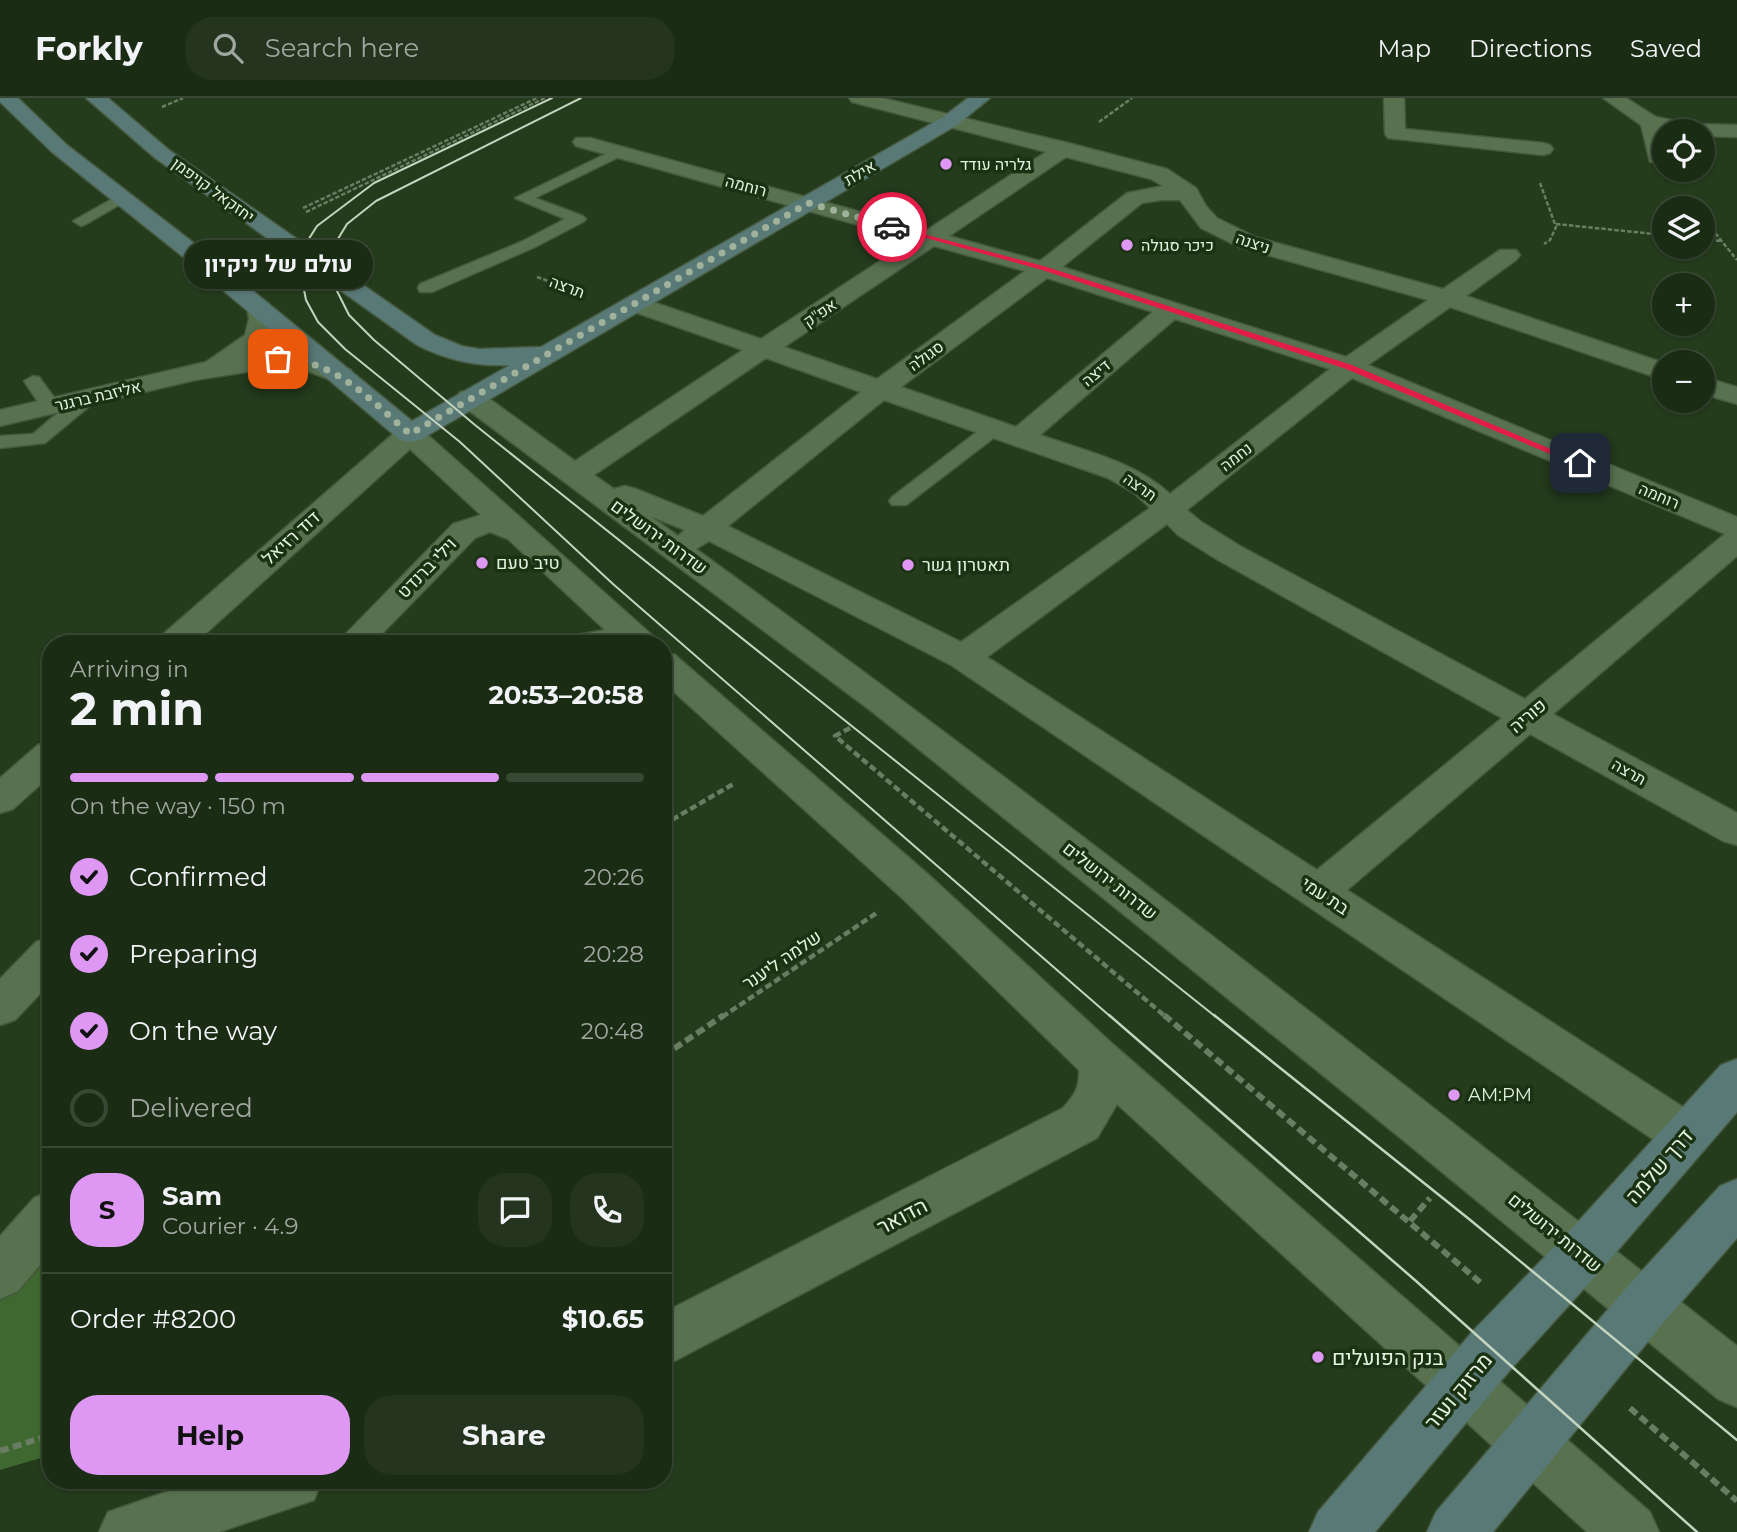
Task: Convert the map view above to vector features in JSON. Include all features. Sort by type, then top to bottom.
[{"type":"street","points":[[8,98],[60,149],[259,308],[410,434],[631,635]]},
{"type":"street","name":"יחזקאל קויפמן","points":[[96,98],[162,154],[433,345],[463,356],[486,359],[522,356],[561,346]]},
{"type":"street","name":"ניצנה","points":[[859,98],[1160,174],[1188,192],[1196,209],[1209,223],[1247,242],[1448,298],[1652,368]]},
{"type":"street","name":"אילת","points":[[410,434],[950,121],[980,98]]},
{"type":"street","points":[[1394,98],[1395,134],[1543,151]]},
{"type":"street","points":[[1613,98],[1650,122],[1691,130],[1737,131]]},
{"type":"street","points":[[1650,122],[1652,132]]},
{"type":"street","name":"רוחמה","points":[[583,142],[1044,269],[1349,367],[1737,528]]},
{"type":"street","name":"אפ\"ק","points":[[574,475],[1065,148]]},
{"type":"street","name":"סגולה","points":[[692,539],[881,389],[1135,198],[1188,192]]},
{"type":"street","name":"נחמה","points":[[963,657],[1169,509],[1349,367],[1507,256]]},
{"type":"street","name":"תרצה","points":[[635,304],[1118,472],[1145,487],[1189,528],[1230,552],[1737,831]]},
{"type":"street","name":"אליזבת ברגנר","points":[[195,372],[236,355],[256,340],[262,324],[259,308]]},
{"type":"street","name":"דיצה","points":[[1007,433],[1172,309]]},
{"type":"street","name":"אליזבת ברגנר","points":[[0,418],[195,372],[278,359],[296,359],[321,366],[342,376]]},
{"type":"street","points":[[1715,389],[1737,396]]},
{"type":"street","name":"שדרות ירושלים","points":[[470,398],[574,475],[692,539],[887,705],[1582,1254],[1737,1380]]},
{"type":"street","name":"דוד רזיאל","points":[[183,635],[410,434]]},
{"type":"street","name":"וילי ברנדט","points":[[362,635],[464,531],[486,522],[503,524],[515,531]]},
{"type":"street","name":"בת עמי","points":[[692,539],[963,657],[1686,1135]]},
{"type":"street","name":"פוריה","points":[[1318,892],[1737,540]]},
{"type":"street","points":[[672,671],[916,887],[1100,1060],[1630,1532]]},
{"type":"street","points":[[0,799],[42,762]]},
{"type":"street","points":[[0,1007],[42,963]]},
{"type":"street","name":"הדואר","points":[[672,1336],[1080,1123],[1097,1102],[1104,1073],[1100,1060]]},
{"type":"street","name":"דרך שלמה","points":[[1582,1254],[1737,1079]]},
{"type":"street","points":[[1456,1532],[1645,1305],[1737,1202]]},
{"type":"street","points":[[0,1274],[42,1225]]},
{"type":"street","name":"מרזוק ועזר","points":[[1338,1532],[1550,1286],[1582,1254]]},
{"type":"street","points":[[128,1532],[265,1489]]},
{"type":"lane","points":[[426,288],[578,219],[522,198],[618,152]]},
{"type":"lane","points":[[81,221],[121,198]]},
{"type":"lane","points":[[33,381],[51,407]]},
{"type":"lane","points":[[0,442],[38,439],[86,399]]},
{"type":"lane","points":[[899,501],[1007,433]]},
{"type":"path","points":[[164,107],[183,98]]},
{"type":"path","points":[[296,212],[537,98]]},
{"type":"path","points":[[302,214],[545,98]]},
{"type":"path","points":[[1543,151],[1549,175],[1537,174],[1556,226],[1652,233]]},
{"type":"path","points":[[1715,233],[1737,260]]},
{"type":"path","points":[[1715,240],[1721,241]]},
{"type":"path","name":"תרצה","points":[[490,261],[610,303],[635,304]]},
{"type":"path","points":[[887,705],[835,736],[1410,1221]]},
{"type":"path","points":[[672,820],[775,760]]},
{"type":"path","name":"שלמה ליענר","points":[[672,1050],[916,887]]},
{"type":"path","points":[[0,1451],[42,1438]]},
{"type":"green space","points":[[42,1248],[42,1458],[0,1470],[0,1296]]},
{"type":"tram line","points":[[552,98],[374,183],[317,226],[305,245],[300,269],[306,300],[318,322],[345,349],[460,442],[672,635]]},
{"type":"tram line","points":[[581,98],[376,201],[347,224],[330,252],[332,281],[349,315],[374,340],[475,425],[1216,1017]]},
{"type":"tram line","points":[[672,635],[1111,1017]]},
{"type":"tram line","points":[[1109,1015],[1416,1281],[1697,1532]]},
{"type":"tram line","points":[[1214,1015],[1469,1219],[1737,1440]]},
{"type":"way so far","points":[[278,359],[303,360],[342,376],[410,434],[808,203],[892,227]]},
{"type":"place","name":"גלריה עודד","points":[[946,164]]},
{"type":"place","name":"כיכר סגולה","points":[[1127,245]]},
{"type":"place","name":"עולם של ניקיון","points":[[278,359]]},
{"type":"place","name":"טיב טעם","points":[[482,563]]},
{"type":"place","name":"תאטרון גשר","points":[[908,565]]},
{"type":"place","name":"AM:PM","points":[[1454,1095]]},
{"type":"place","name":"בנק הפועלים","points":[[1318,1357]]},
{"type":"route","points":[[892,227],[1044,269],[1349,367],[1580,463]]}]
